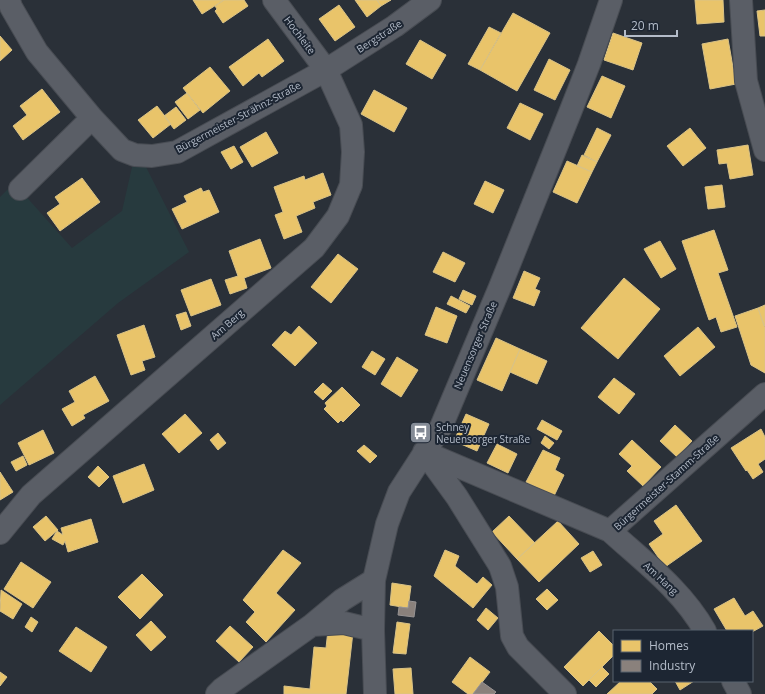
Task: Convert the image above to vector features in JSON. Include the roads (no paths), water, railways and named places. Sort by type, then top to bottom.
[{"type":"street","name":"Bürgermeister-Strähnz-Straße","points":[[9,0],[14,13],[38,52],[92,118],[122,150],[134,155],[152,156],[177,152],[326,70]]},
{"type":"street","name":"Hochleite","points":[[274,0],[326,70]]},
{"type":"street","name":"Bergstraße","points":[[326,70],[395,26],[430,0]]},
{"type":"street","name":"Neuensorger Straße","points":[[375,694],[373,630],[374,580],[387,524],[399,492],[441,427],[500,287],[587,71],[611,0]]},
{"type":"street","points":[[740,0],[746,81],[765,150]]},
{"type":"street","name":"Am Berg","points":[[0,533],[31,495],[314,248],[338,216],[351,185],[353,152],[351,125],[326,70]]},
{"type":"street","points":[[20,189],[92,118]]},
{"type":"street","name":"Bürgermeister-Stamm-Straße","points":[[424,452],[610,532],[765,394]]},
{"type":"street","points":[[424,452],[457,497],[500,566],[507,587],[512,636],[518,647],[565,694]]},
{"type":"street","name":"Am Hang","points":[[610,532],[662,577],[683,599],[704,630]]},
{"type":"street","points":[[216,694],[312,625],[342,600],[374,580]]},
{"type":"street","points":[[312,625],[344,623],[373,630]]},
{"type":"street","points":[[734,682],[740,694]]},
{"type":"place","name":"Schney Neuensorger Straße","points":[[420,433]]}]
